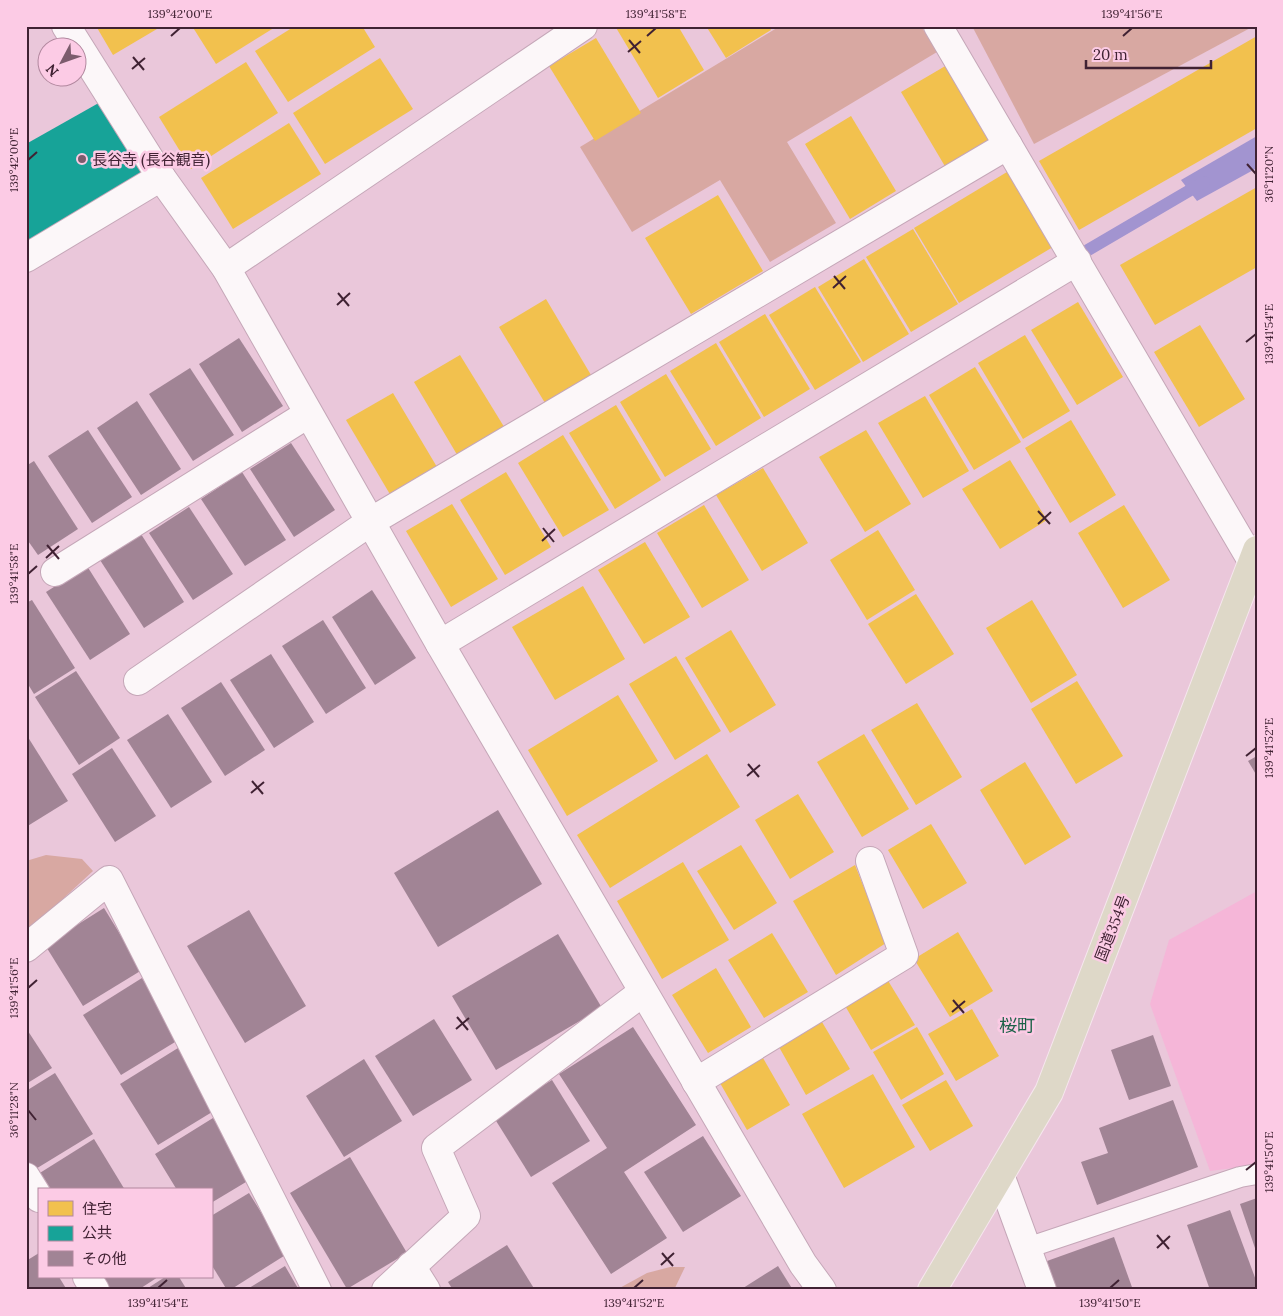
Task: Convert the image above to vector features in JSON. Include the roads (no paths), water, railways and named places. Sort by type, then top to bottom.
[{"type":"highway","name":"国道354号","points":[[932,1290],[1049,1092],[1255,556]]},
{"type":"street","points":[[66,26],[161,177],[226,268],[440,644],[802,1264],[822,1290]]},
{"type":"street","points":[[226,268],[583,26]]},
{"type":"street","points":[[938,26],[1077,262],[1255,556]]},
{"type":"street","points":[[138,680],[370,522],[1008,146]]},
{"type":"street","points":[[26,258],[161,177]]},
{"type":"street","points":[[440,644],[1077,262]]},
{"type":"street","points":[[54,572],[308,414]]},
{"type":"street","points":[[696,1082],[904,955],[870,861]]},
{"type":"street","points":[[26,948],[109,880],[317,1290]]},
{"type":"street","points":[[386,1290],[466,1216],[436,1148],[643,992]]},
{"type":"street","points":[[1000,1175],[1042,1290]]},
{"type":"street","points":[[26,1177],[38,1196]]},
{"type":"street","points":[[411,1266],[426,1290]]},
{"type":"street","points":[[88,1278],[95,1290]]},
{"type":"lane","points":[[1027,1248],[1257,1174]]},
{"type":"waterway","points":[[1088,250],[1204,182]]},
{"type":"place","name":"長谷寺 (長谷観音)","points":[[82,159]]},
{"type":"district","name":"桜町","points":[[1017,1025]]}]
